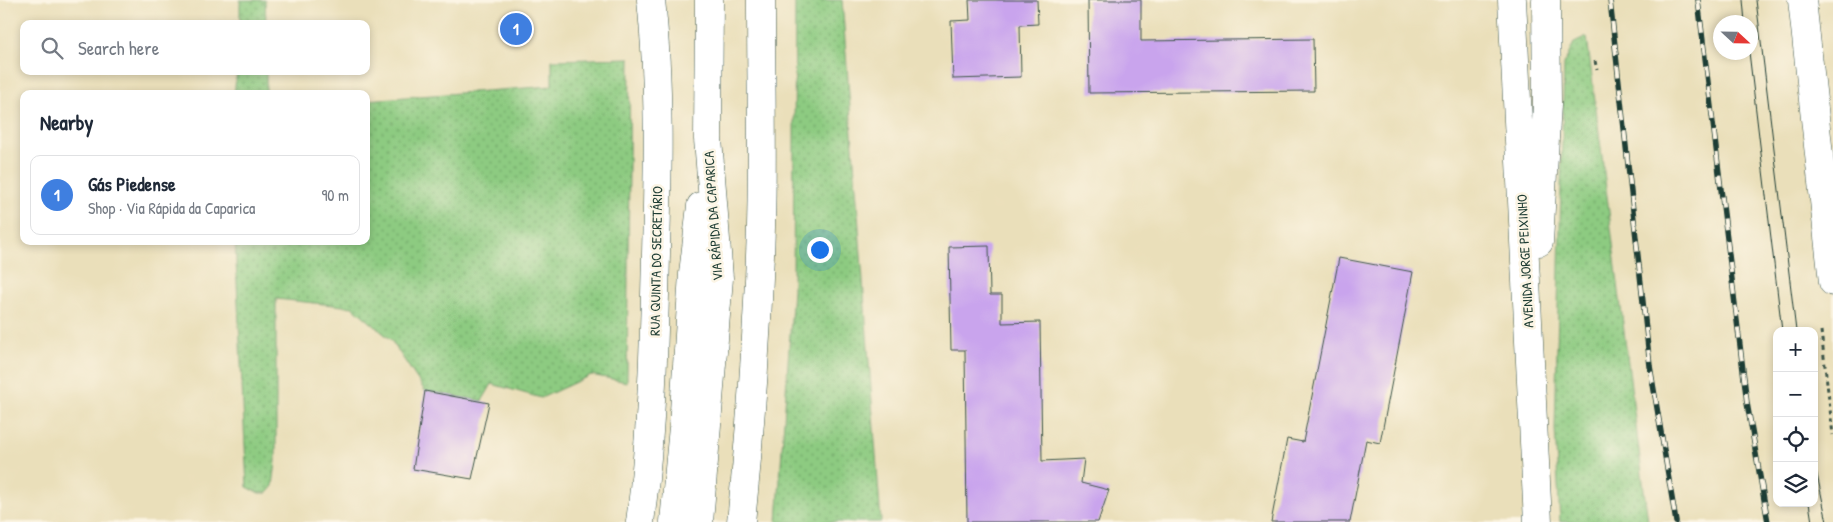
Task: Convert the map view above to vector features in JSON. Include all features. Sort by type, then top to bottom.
[{"type":"main road","name":"RUA QUINTA DO SECRETÁRIO","points":[[640,522],[654,348],[655,310],[657,187],[655,34],[651,0]]},
{"type":"main road","name":"VIA RÁPIDA DA CAPARICA","points":[[699,522],[719,278],[708,139],[709,0]]},
{"type":"main road","points":[[741,522],[748,450],[760,253],[762,135],[761,0]]},
{"type":"main road","name":"AVENIDA JORGE PEIXINHO","points":[[1512,0],[1538,522]]},
{"type":"main road","points":[[1530,378],[1548,104],[1546,0]]},
{"type":"main road","points":[[1802,0],[1833,282]]},
{"type":"main road","points":[[1812,85],[1829,134],[1833,137]]},
{"type":"main road","points":[[674,522],[683,427],[693,274],[708,139]]},
{"type":"path","points":[[1595,61],[1597,70]]},
{"type":"path","points":[[1821,331],[1833,435]]},
{"type":"green space","points":[[240,0],[265,0],[266,20],[240,20]]},
{"type":"green space","points":[[795,0],[842,0],[881,522],[777,522],[793,290]]},
{"type":"green space","points":[[1587,37],[1648,522],[1560,522],[1555,429],[1564,64],[1574,43]]},
{"type":"green space","points":[[630,58],[627,382],[591,375],[541,398],[492,384],[482,401],[425,391],[391,340],[353,307],[276,299],[276,462],[273,486],[267,493],[259,493],[247,487],[235,245],[370,245],[370,100],[552,86],[552,60]]},
{"type":"green space","points":[[236,75],[266,75],[266,90],[235,90]]},
{"type":"building","points":[[969,0],[1037,0],[1038,24],[1020,25],[1021,77],[953,79],[951,21],[970,20]]},
{"type":"building","points":[[1088,0],[1141,0],[1141,41],[1313,39],[1314,91],[1089,93]]},
{"type":"building","points":[[989,246],[990,295],[1002,295],[1002,323],[1040,322],[1042,461],[1084,459],[1081,483],[1109,490],[1098,522],[967,522],[965,350],[951,350],[949,247]]},
{"type":"building","points":[[1339,258],[1413,272],[1380,443],[1366,440],[1350,522],[1271,522],[1287,439],[1303,442]]},
{"type":"building","points":[[425,391],[489,403],[472,479],[413,469]]},
{"type":"tram line","points":[[1743,0],[1744,15]]},
{"type":"tram line","points":[[1756,0],[1796,327]]},
{"type":"tram line","points":[[1750,60],[1782,327]]},
{"type":"tram line","points":[[1814,462],[1827,522]]},
{"type":"tram line","points":[[1810,507],[1812,522]]},
{"type":"railway","points":[[1610,0],[1650,366],[1676,522]]},
{"type":"railway","points":[[1698,0],[1747,403],[1768,522]]},
{"type":"place","name":"Gás Piedense","points":[[516,29]]}]
